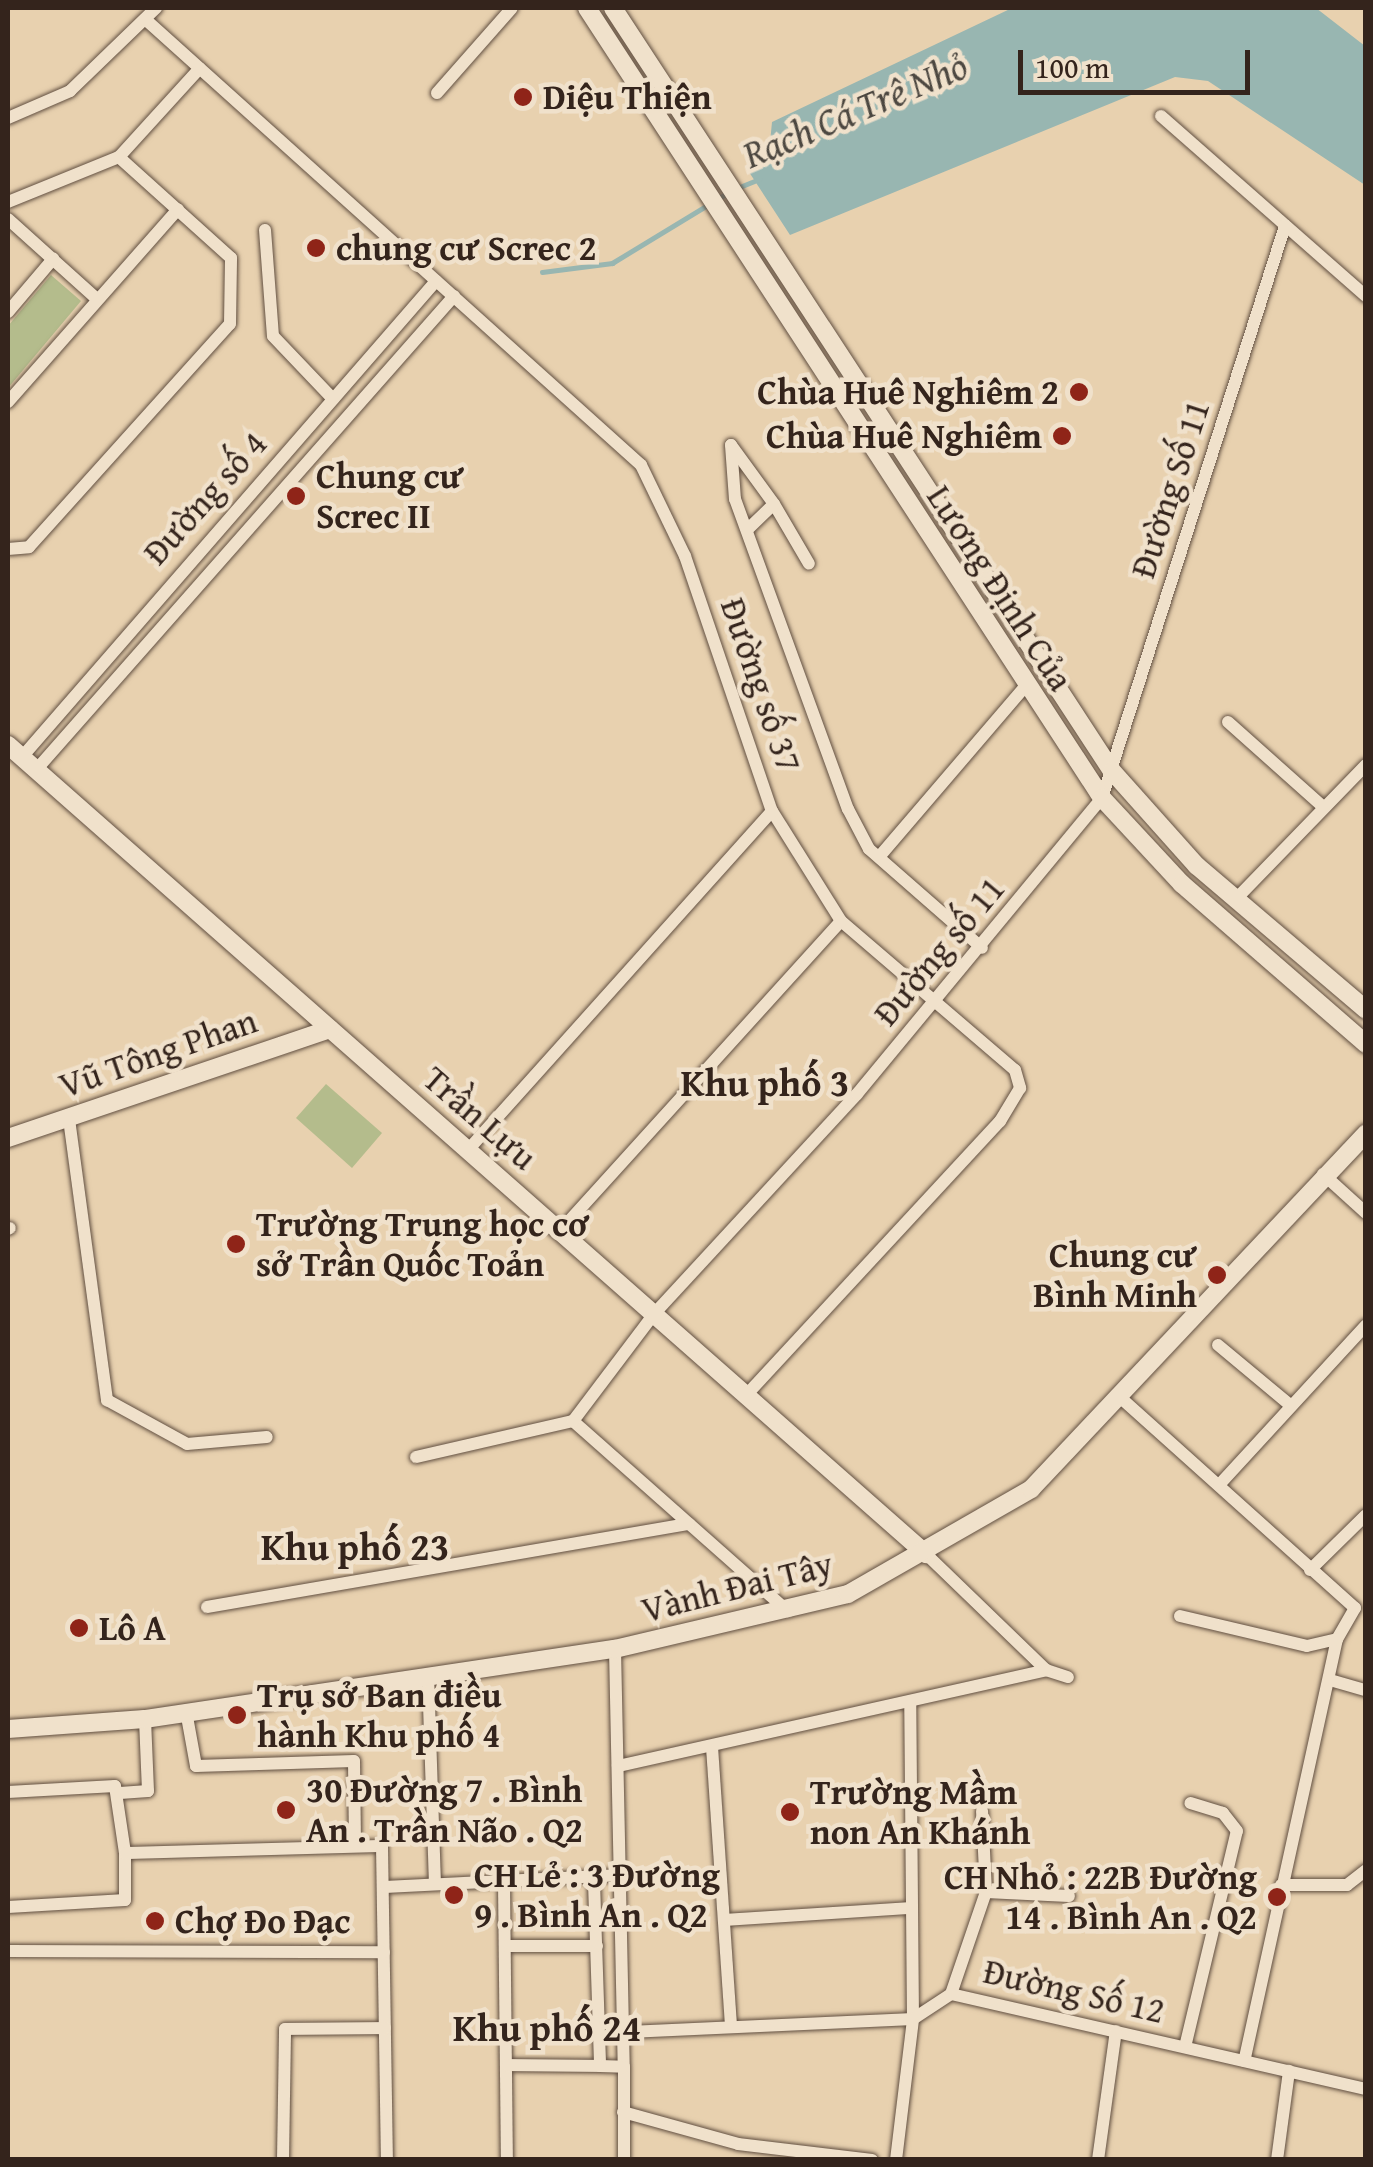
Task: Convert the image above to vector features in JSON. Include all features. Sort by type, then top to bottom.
[{"type":"street","points":[[8,118],[70,91],[156,8]]},
{"type":"street","name":"Lương Định Của","points":[[588,8],[1024,688],[1102,798],[1182,884],[1366,1044]]},
{"type":"street","name":"Lương Định Của","points":[[613,8],[1112,771],[1236,900],[1366,1010]]},
{"type":"street","points":[[437,93],[506,9]]},
{"type":"street","name":"Đường số 37","points":[[146,20],[640,465],[685,556],[772,811],[840,921],[1015,1070],[1020,1088],[746,1395]]},
{"type":"street","points":[[8,202],[118,157],[200,68]]},
{"type":"street","points":[[1161,116],[1366,296]]},
{"type":"street","points":[[8,548],[29,547],[230,324],[231,258],[118,157]]},
{"type":"street","points":[[8,402],[178,209]]},
{"type":"street","points":[[8,219],[97,299]]},
{"type":"street","name":"Đường Số 11","points":[[1102,798],[1285,226]]},
{"type":"street","points":[[265,230],[274,336],[333,398]]},
{"type":"street","points":[[8,312],[53,260]]},
{"type":"street","name":"Đường số 4","points":[[22,758],[436,281]]},
{"type":"street","name":"Đường số 4","points":[[22,758],[454,296]]},
{"type":"street","points":[[809,564],[774,504],[729,446],[746,530],[848,809],[879,857],[982,948]]},
{"type":"street","points":[[746,530],[774,504]]},
{"type":"street","points":[[879,857],[1024,688]]},
{"type":"street","points":[[1228,722],[1321,805]]},
{"type":"street","name":"Trần Lựu","points":[[22,758],[926,1554]]},
{"type":"street","points":[[1236,900],[1321,805],[1366,764]]},
{"type":"street","name":"Đường số 11","points":[[654,1314],[936,1002],[1102,798]]},
{"type":"street","points":[[468,1150],[772,811]]},
{"type":"street","points":[[560,1232],[840,921]]},
{"type":"street","name":"Vũ Tông Phan","points":[[8,1138],[330,1029]]},
{"type":"street","points":[[69,1119],[106,1400],[187,1444],[267,1437]]},
{"type":"street","name":"Vành Đai Tây","points":[[8,1729],[144,1719],[615,1649],[790,1614],[926,1554],[1031,1489],[1122,1399],[1324,1174],[1366,1133]]},
{"type":"street","points":[[1324,1174],[1366,1212]]},
{"type":"street","points":[[416,1457],[572,1421],[654,1314]]},
{"type":"street","points":[[1218,1485],[1366,1325]]},
{"type":"street","points":[[1218,1345],[1290,1406]]},
{"type":"street","points":[[1122,1399],[1355,1608],[1337,1640],[1244,2060]]},
{"type":"street","points":[[572,1421],[790,1614]]},
{"type":"street","points":[[1310,1570],[1366,1515]]},
{"type":"street","points":[[207,1607],[690,1524]]},
{"type":"street","points":[[926,1554],[1046,1670],[1068,1678]]},
{"type":"street","points":[[1180,1616],[1308,1646],[1337,1640]]},
{"type":"street","points":[[615,1649],[629,2032],[624,2066],[624,2160]]},
{"type":"street","points":[[618,1766],[910,1705],[1046,1670]]},
{"type":"street","points":[[428,1674],[434,1883]]},
{"type":"street","points":[[1330,1680],[1366,1690]]},
{"type":"street","points":[[896,2160],[913,2020],[910,1705]]},
{"type":"street","points":[[186,1711],[196,1766],[354,1762],[355,1846]]},
{"type":"street","points":[[120,1794],[148,1792],[144,1719]]},
{"type":"street","points":[[712,1747],[731,2026]]},
{"type":"street","points":[[8,1792],[115,1786],[120,1794],[125,1853],[124,1900],[8,1907]]},
{"type":"street","points":[[1185,2047],[1238,1830],[1223,1813],[1191,1804]]},
{"type":"street","points":[[951,1994],[986,1892],[982,1810]]},
{"type":"street","points":[[125,1853],[382,1846],[386,1887],[387,2160]]},
{"type":"street","points":[[1281,1885],[1347,1886],[1366,1870]]},
{"type":"street","points":[[386,1887],[594,1882],[621,1875]]},
{"type":"street","points":[[594,1882],[600,2066]]},
{"type":"street","points":[[504,1883],[508,2159]]},
{"type":"street","points":[[986,1892],[1069,1896]]},
{"type":"street","points":[[724,1920],[912,1908]]},
{"type":"street","points":[[506,1946],[596,1946]]},
{"type":"street","points":[[8,1951],[384,1952]]},
{"type":"street","name":"Đường Số 12","points":[[913,2020],[951,1994],[1366,2089]]},
{"type":"street","points":[[629,2032],[913,2020]]},
{"type":"street","points":[[283,2160],[284,2029],[385,2028]]},
{"type":"street","points":[[1098,2160],[1116,2032]]},
{"type":"street","points":[[508,2065],[624,2066]]},
{"type":"street","points":[[1277,2160],[1289,2071]]},
{"type":"street","points":[[623,2112],[738,2144],[872,2160]]},
{"type":"green space","points":[[51,275],[81,301],[8,388],[8,326]]},
{"type":"green space","points":[[326,1084],[382,1133],[352,1168],[296,1118]]},
{"type":"water","name":"Rạch Cá Trê Nhỏ","points":[[1012,8],[1316,8],[1365,46],[1365,185],[1208,81],[1175,77],[790,235],[749,172],[769,153],[772,122]]},
{"type":"waterway","name":"Rạch Cá Trê Nhỏ","points":[[737,188],[759,179]]},
{"type":"waterway","name":"Rạch Cá Trê Nhỏ","points":[[542,272],[612,263],[727,193]]},
{"type":"place","name":"Diệu Thiện","points":[[523,97]]},
{"type":"place","name":"chung cư Screc 2","points":[[316,248]]},
{"type":"place","name":"Chùa Huê Nghiêm 2","points":[[1079,392]]},
{"type":"place","name":"Chùa Huê Nghiêm","points":[[1062,436]]},
{"type":"place","name":"Chung cư Screc II","points":[[296,496]]},
{"type":"place","name":"Trường Trung học cơ sở Trần Quốc Toản","points":[[236,1244]]},
{"type":"place","name":"Chung cư Bình Minh","points":[[1217,1275]]},
{"type":"place","name":"Lô A","points":[[79,1628]]},
{"type":"place","name":"Trụ sở Ban điều hành Khu phố 4","points":[[237,1715]]},
{"type":"place","name":"30 Đường 7 . Bình An . Trần Não . Q2","points":[[286,1810]]},
{"type":"place","name":"Trường Mầm non An Khánh","points":[[790,1812]]},
{"type":"place","name":"CH Lẻ : 3 Đường 9 . Bình An . Q2","points":[[454,1895]]},
{"type":"place","name":"CH Nhỏ : 22B Đường 14 . Bình An . Q2","points":[[1277,1897]]},
{"type":"place","name":"Chợ Đo Đạc","points":[[155,1921]]},
{"type":"district","name":"Khu phố 3","points":[[765,1083]]},
{"type":"district","name":"Khu phố 23","points":[[355,1547]]},
{"type":"district","name":"Khu phố 24","points":[[547,2028]]}]
